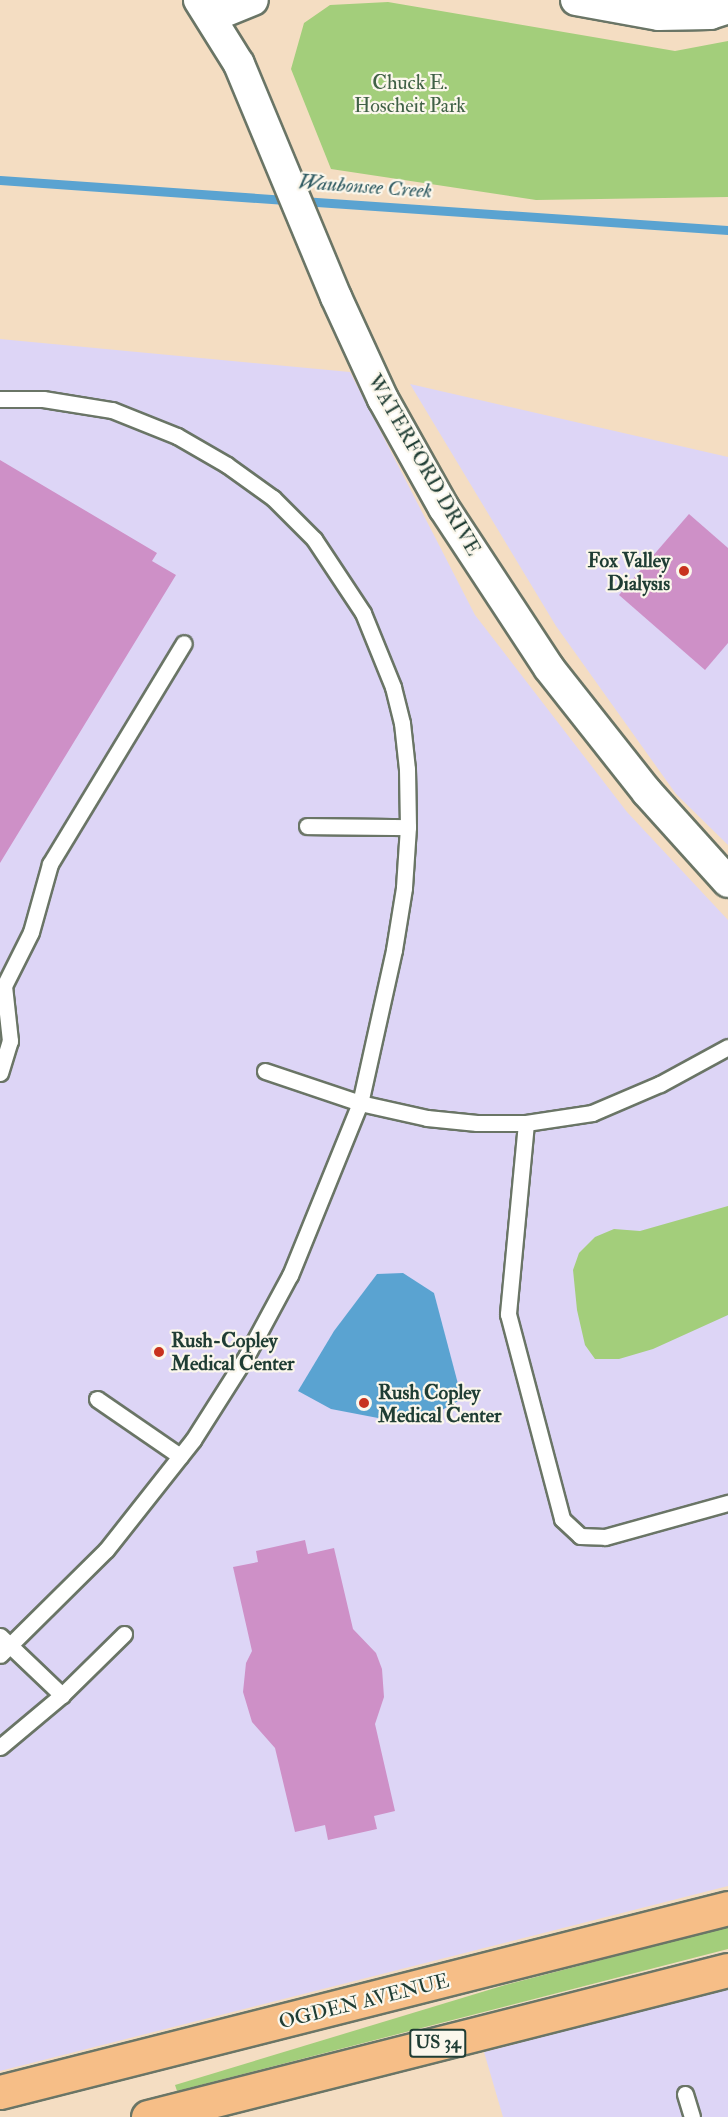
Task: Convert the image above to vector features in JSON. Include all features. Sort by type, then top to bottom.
[{"type":"main road","name":"OGDEN AVENUE","points":[[0,2092],[728,1908]]},
{"type":"main road","name":"US 34","points":[[148,2117],[728,1970]]},
{"type":"street","points":[[206,9],[253,0]]},
{"type":"street","points":[[576,0],[659,15],[710,14],[728,8]]},
{"type":"street","name":"WATERFORD DRIVE","points":[[206,9],[239,64],[320,261],[383,399],[450,518],[549,668],[647,792],[728,882]]},
{"type":"lane","points":[[0,399],[43,399],[112,410],[177,436],[227,465],[273,498],[314,539],[363,613],[393,687],[402,723],[408,769],[408,827],[404,888],[394,950],[360,1103],[290,1275],[241,1365],[180,1456],[106,1550],[4,1646],[62,1695]]},
{"type":"lane","points":[[0,1073],[10,1041],[4,986],[31,932],[50,864],[184,643]]},
{"type":"lane","points":[[307,826],[408,827]]},
{"type":"lane","points":[[265,1071],[360,1103],[427,1118],[477,1123],[526,1122],[592,1113],[660,1084],[728,1047]]},
{"type":"lane","points":[[526,1122],[508,1314],[562,1519],[580,1536],[605,1536],[728,1503]]},
{"type":"lane","points":[[97,1399],[180,1456]]},
{"type":"lane","points":[[0,1747],[62,1695],[124,1634]]},
{"type":"lane","points":[[685,2094],[692,2117]]},
{"type":"shaded area","name":"Rush Copley Medical Center","points":[[0,339],[350,372],[475,615],[627,812],[728,920],[728,1886],[0,2071]]},
{"type":"shaded area","points":[[410,384],[728,457],[728,845],[676,794],[556,626]]},
{"type":"shaded area","points":[[728,1989],[728,2117],[503,2117],[484,2052]]},
{"type":"green space","name":"Chuck E. Hoscheit Park","points":[[388,2],[675,51],[728,41],[728,197],[536,200],[331,169],[291,69],[304,23],[330,5]]},
{"type":"green space","points":[[728,1206],[728,1315],[653,1349],[619,1359],[595,1359],[585,1345],[577,1310],[573,1270],[579,1253],[595,1237],[614,1229],[640,1231]]},
{"type":"green space","points":[[728,1927],[728,1949],[177,2091],[175,2085],[505,1985]]},
{"type":"water","points":[[403,1273],[434,1293],[462,1399],[431,1416],[378,1418],[331,1409],[298,1391],[334,1331],[377,1274]]},
{"type":"building","points":[[0,460],[157,553],[152,561],[176,575],[0,863]]},
{"type":"building","name":"Fox Valley Dialysis","points":[[689,514],[728,548],[728,643],[705,670],[619,595]]},
{"type":"building","points":[[305,1540],[308,1554],[334,1548],[353,1629],[376,1653],[382,1669],[384,1697],[375,1724],[395,1811],[374,1816],[377,1829],[328,1840],[325,1825],[295,1832],[275,1748],[252,1722],[243,1692],[246,1663],[252,1651],[233,1567],[258,1562],[256,1551]]},
{"type":"waterway","name":"Waubonsee Creek","points":[[0,180],[289,200]]},
{"type":"waterway","name":"Waubonsee Creek","points":[[302,201],[728,230]]},
{"type":"place","name":"Fox Valley Dialysis","points":[[684,571]]},
{"type":"place","name":"Rush-Copley Medical Center","points":[[159,1352]]},
{"type":"place","name":"Rush Copley Medical Center","points":[[364,1403]]}]
